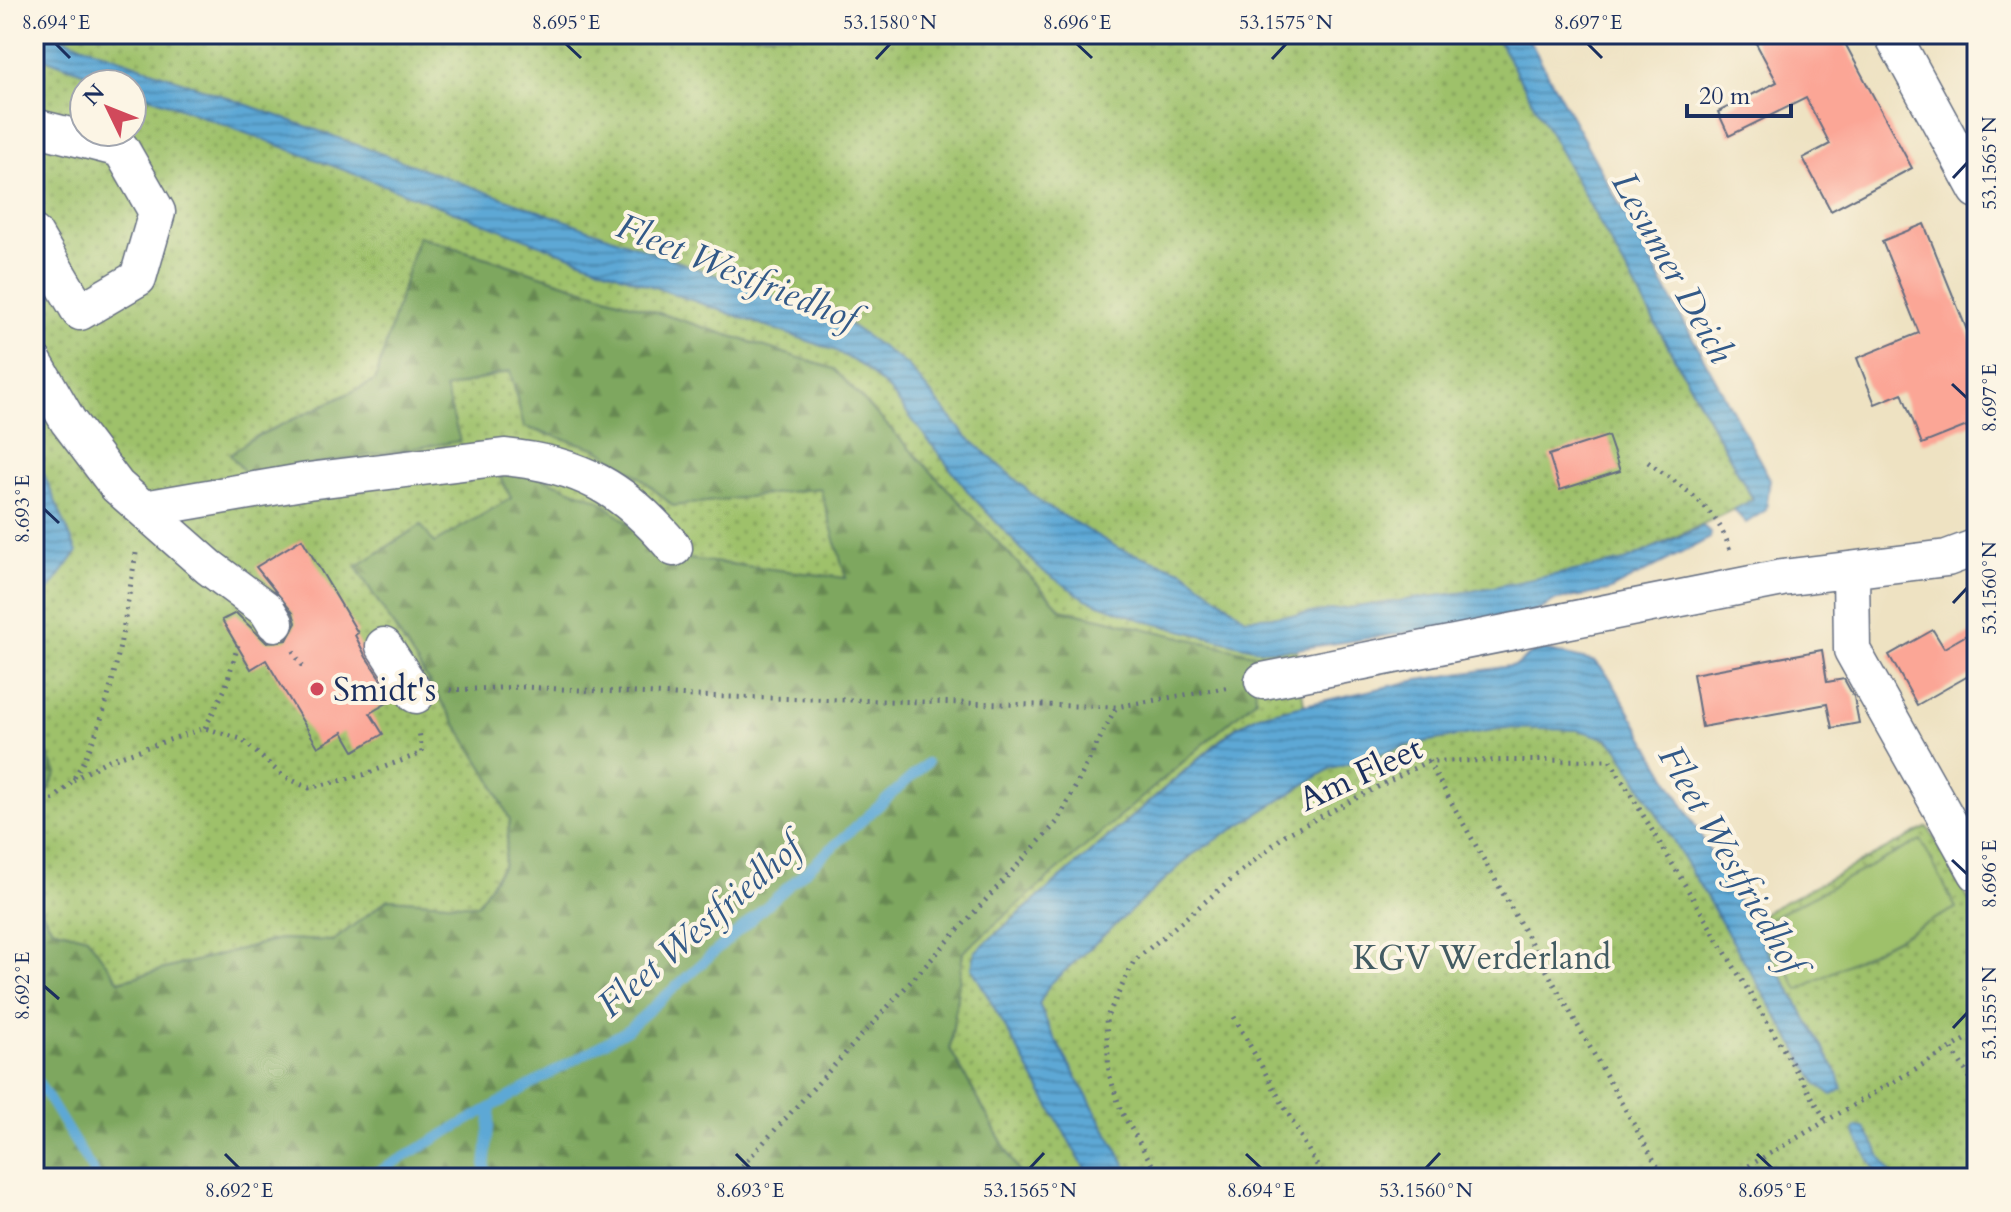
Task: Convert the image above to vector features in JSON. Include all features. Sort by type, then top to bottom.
[{"type":"street","points":[[1892,34],[1977,190]]},
{"type":"street","points":[[34,127],[99,140],[121,149],[157,212],[138,278],[80,312],[34,234]]},
{"type":"street","points":[[34,362],[92,455],[117,486],[209,567],[267,610],[275,623]]},
{"type":"street","points":[[144,509],[323,479],[504,457],[535,460],[598,480],[649,518],[674,548]]},
{"type":"street","points":[[1263,681],[1738,587],[1947,558],[1977,547]]},
{"type":"street","points":[[1851,570],[1852,650],[1977,873]]},
{"type":"street","points":[[384,646],[416,695]]},
{"type":"path","points":[[1648,462],[1713,511],[1727,536],[1738,587]]},
{"type":"path","points":[[73,780],[107,698],[144,509]]},
{"type":"path","points":[[205,728],[225,689],[238,645]]},
{"type":"path","points":[[34,816],[73,780],[119,756],[205,728],[241,739],[295,785],[323,787],[422,753],[416,695],[523,687],[693,696],[1116,707],[1263,681]]},
{"type":"path","points":[[731,1178],[1058,821],[1116,707]]},
{"type":"path","name":"Am Fleet","points":[[1160,1178],[1121,1111],[1109,1074],[1106,1019],[1134,961],[1285,835],[1428,761],[1610,760],[1827,1122]]},
{"type":"path","points":[[1428,761],[1664,1178]]},
{"type":"path","points":[[1234,1017],[1324,1178]]},
{"type":"path","points":[[1728,1178],[1977,1033]]},
{"type":"path","points":[[1952,1048],[1977,1089]]},
{"type":"green space","points":[[52,34],[1495,34],[1753,500],[1625,561],[1473,591],[1296,615],[1245,618],[1184,571],[1120,549],[1043,504],[966,436],[907,365],[847,323]]},
{"type":"green space","points":[[34,54],[72,68],[68,68],[68,148],[148,148],[148,96],[640,282],[834,350],[864,367],[890,391],[971,495],[1040,569],[1145,621],[1261,650],[1297,649],[1304,705],[1259,715],[1235,727],[975,952],[972,968],[1090,1178],[1022,1178],[950,1049],[963,952],[1255,699],[1254,654],[1061,609],[834,369],[419,236],[375,381],[249,440],[460,441],[445,389],[511,371],[524,427],[598,449],[641,478],[673,506],[821,488],[847,579],[671,557],[499,475],[512,498],[433,544],[421,525],[356,567],[490,778],[510,820],[504,864],[477,905],[388,899],[333,941],[279,939],[118,981],[87,938],[52,928],[34,899],[34,817],[57,773],[44,748],[34,747]]},
{"type":"green space","points":[[418,236],[834,369],[1061,609],[1254,654],[1256,699],[963,952],[950,1049],[1022,1178],[34,1178],[34,899],[52,928],[87,937],[119,981],[279,939],[333,941],[388,899],[477,905],[504,864],[510,820],[490,778],[356,567],[421,525],[434,543],[511,498],[499,474],[524,471],[599,500],[671,557],[846,578],[820,488],[673,506],[641,478],[598,449],[524,427],[510,371],[445,389],[460,441],[247,475],[230,455],[249,440],[375,381]]},
{"type":"green space","name":"KGV Werderland","points":[[1504,728],[1579,730],[1606,739],[1618,748],[1818,1085],[1839,1076],[1750,920],[1928,827],[1977,915],[1977,1178],[1133,1178],[1051,1032],[1039,1004],[1049,985],[1192,855],[1331,768],[1417,743]]},
{"type":"green space","points":[[34,747],[44,748],[57,773],[34,817]]},
{"type":"green space","points":[[1921,840],[1956,908],[1798,990],[1763,922]]},
{"type":"water","points":[[34,34],[52,34],[146,68],[72,68],[34,54]]},
{"type":"water","points":[[1495,34],[1526,34],[1770,479],[1766,510],[1746,523],[1734,510],[1753,499]]},
{"type":"water","points":[[148,69],[847,323],[907,365],[966,436],[1043,504],[1120,549],[1184,571],[1245,618],[1296,615],[1473,591],[1625,561],[1703,526],[1711,533],[1710,538],[1608,591],[1553,601],[1542,609],[1511,617],[1297,649],[1261,650],[1145,621],[1086,599],[1040,569],[971,495],[890,391],[864,367],[834,350],[640,282],[148,96]]},
{"type":"water","points":[[34,451],[77,552],[34,611]]},
{"type":"water","points":[[1544,650],[1596,662],[1610,678],[1839,1076],[1842,1089],[1832,1095],[1818,1085],[1618,748],[1608,739],[1579,730],[1504,728],[1417,743],[1331,768],[1192,855],[1049,985],[1039,1004],[1051,1032],[1133,1178],[1090,1178],[972,968],[975,952],[1235,728],[1259,715],[1418,680],[1517,665],[1532,653]]},
{"type":"water","points":[[1856,1127],[1865,1128],[1893,1178],[1879,1178],[1854,1132]]},
{"type":"building","points":[[1751,34],[1840,34],[1912,168],[1831,211],[1803,158],[1830,144],[1806,98],[1729,136],[1718,112],[1777,82]]},
{"type":"building","points":[[1924,224],[1977,355],[1977,422],[1922,444],[1902,393],[1875,404],[1857,358],[1919,333],[1882,241]]},
{"type":"building","points":[[1608,436],[1620,471],[1560,490],[1549,455]]},
{"type":"building","points":[[302,539],[358,633],[355,635],[366,657],[394,699],[370,713],[383,734],[354,751],[343,732],[318,747],[266,660],[251,669],[222,620],[236,613],[266,642],[287,640],[296,623],[293,613],[256,567]]},
{"type":"building","points":[[1977,629],[1977,671],[1917,705],[1889,655],[1933,630],[1944,648]]},
{"type":"building","points":[[1822,650],[1827,682],[1844,679],[1854,697],[1859,723],[1832,728],[1827,704],[1702,727],[1693,674]]},
{"type":"waterway","name":"Fleet Westfriedhof","points":[[367,1178],[627,1030],[927,763]]},
{"type":"waterway","name":"Fleet Westfriedhof","points":[[34,1075],[97,1178]]},
{"type":"waterway","name":"Fleet Westfriedhof","points":[[484,1178],[491,1107]]},
{"type":"place","name":"Smidt's","points":[[317,689]]},
{"type":"water label","name":"Lesumer Deich","points":[[1674,267]]}]
